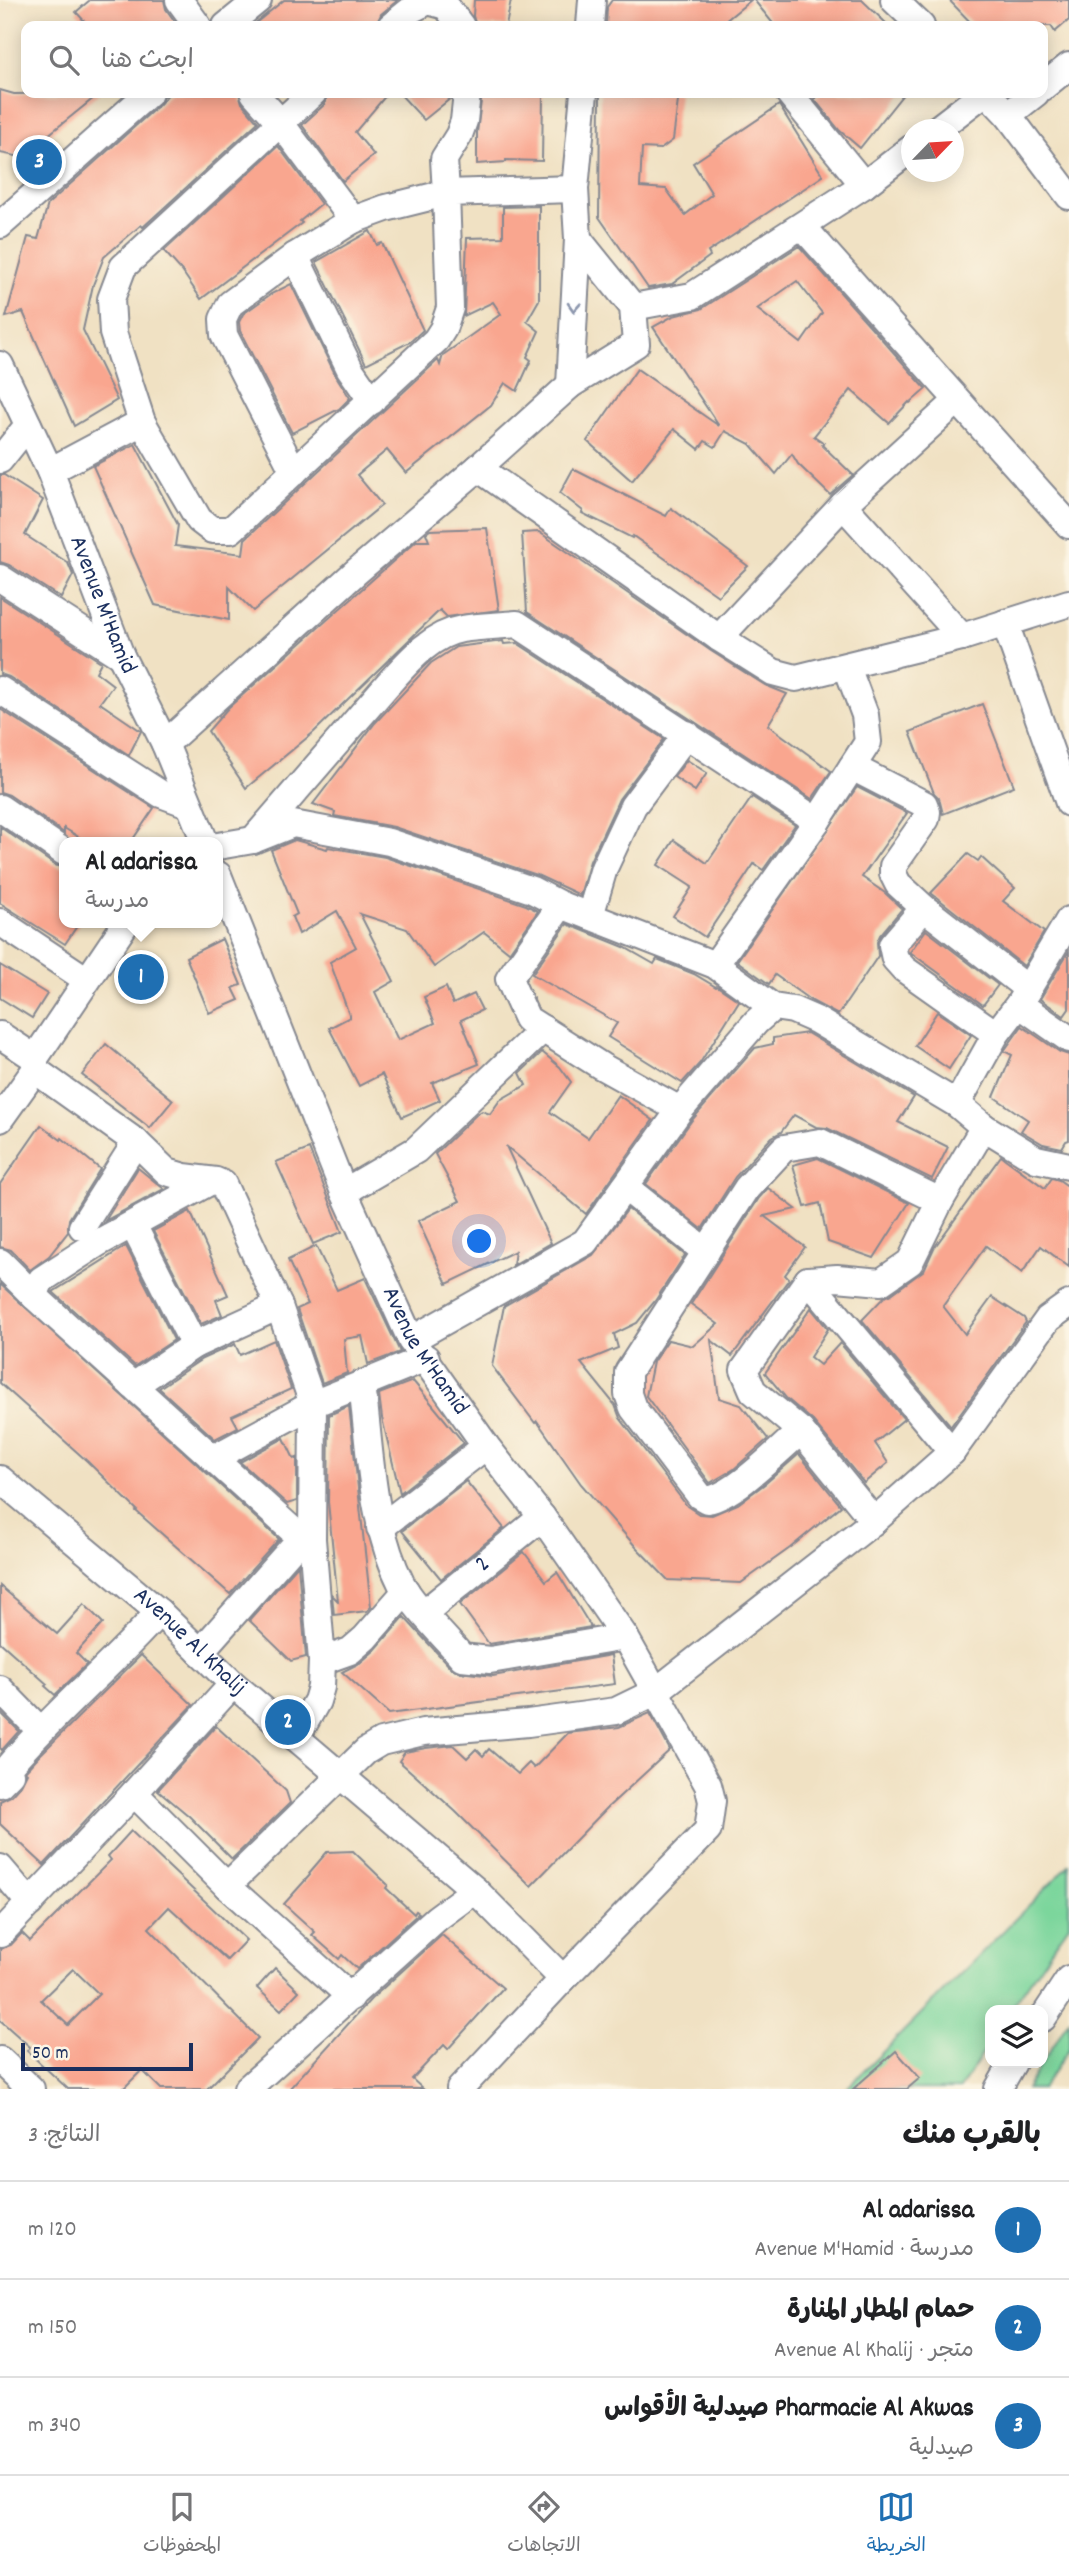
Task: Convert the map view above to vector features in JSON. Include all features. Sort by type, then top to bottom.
[{"type":"street","points":[[179,0],[194,21]]},
{"type":"street","points":[[232,21],[258,0]]},
{"type":"street","points":[[590,21],[592,0]]},
{"type":"street","points":[[894,0],[916,21]]},
{"type":"street","points":[[397,21],[428,1],[446,6],[457,21]]},
{"type":"street","points":[[1048,83],[1069,66]]},
{"type":"street","points":[[0,225],[143,98]]},
{"type":"street","points":[[258,98],[279,121],[353,220]]},
{"type":"street","points":[[307,98],[123,267],[111,299],[113,333],[142,422],[199,520],[212,530],[231,530],[436,340],[448,317],[450,298],[444,159],[460,135],[466,98]]},
{"type":"street","points":[[570,385],[578,239],[575,189],[584,98]]},
{"type":"street","points":[[793,98],[864,185]]},
{"type":"street","points":[[951,119],[979,98]]},
{"type":"street","points":[[991,98],[1008,115],[1069,196]]},
{"type":"street","points":[[1008,115],[1029,98]]},
{"type":"street","points":[[633,307],[692,296],[864,185],[901,156]]},
{"type":"street","points":[[294,472],[222,327],[230,304],[295,256],[353,220],[386,208],[446,193],[575,189]]},
{"type":"street","points":[[802,226],[1069,525]]},
{"type":"street","points":[[165,744],[570,385],[636,344],[633,307],[578,239]]},
{"type":"street","points":[[295,256],[350,369],[372,401]]},
{"type":"street","name":"Avenue M'Hamid","points":[[0,365],[50,471],[121,656],[165,744],[194,828]]},
{"type":"street","points":[[719,638],[843,505],[957,401]]},
{"type":"street","points":[[50,471],[142,422]]},
{"type":"street","points":[[0,460],[28,425]]},
{"type":"street","points":[[478,468],[719,638],[773,671],[796,678],[962,637],[1069,603]]},
{"type":"street","points":[[843,505],[962,637]]},
{"type":"street","points":[[0,578],[121,656]]},
{"type":"street","points":[[1006,623],[1069,803]]},
{"type":"street","points":[[253,840],[410,660],[435,639],[459,629],[517,624],[817,821]]},
{"type":"street","points":[[715,965],[817,821],[868,742],[868,728],[846,667]]},
{"type":"street","points":[[0,690],[162,794],[194,828]]},
{"type":"street","points":[[590,916],[604,868],[633,806],[687,734]]},
{"type":"street","points":[[852,767],[923,804],[927,812],[926,819],[892,866],[898,884],[1069,1039]]},
{"type":"street","points":[[0,808],[59,849]]},
{"type":"street","points":[[223,845],[253,840],[293,824],[389,842],[531,890],[561,905],[715,965],[773,1007],[793,1010],[816,1020],[957,1104],[984,1127],[1036,1158],[1069,1166]]},
{"type":"street","name":"Avenue M'Hamid","points":[[223,888],[286,1052],[344,1192],[418,1349],[486,1446],[542,1517],[625,1637],[708,1785],[712,1801],[708,1830],[563,1979]]},
{"type":"street","points":[[561,905],[509,979],[527,1019],[601,1066],[680,1110]]},
{"type":"street","points":[[925,908],[892,945],[895,959],[904,969],[996,1034]]},
{"type":"street","points":[[957,1104],[996,1034],[1024,996],[1069,920]]},
{"type":"street","points":[[0,922],[87,980]]},
{"type":"street","points":[[0,1119],[123,928]]},
{"type":"street","points":[[214,1458],[313,1404],[362,1384],[585,1242],[680,1110],[756,1022],[773,1007]]},
{"type":"street","points":[[344,1192],[416,1150],[543,1029]]},
{"type":"street","points":[[0,1035],[136,1142],[167,1172],[223,1184],[231,1196],[279,1306],[313,1404],[307,1538],[322,1661],[321,1687],[317,1701],[296,1738]]},
{"type":"street","points":[[808,1280],[881,1282],[910,1262],[940,1201],[984,1127]]},
{"type":"street","points":[[38,1288],[90,1235],[136,1142]]},
{"type":"street","points":[[801,1431],[734,1488],[717,1499],[707,1500],[700,1496],[633,1408],[628,1394],[628,1372],[747,1188],[784,1148],[820,1142],[940,1201]]},
{"type":"street","points":[[90,1235],[133,1225],[212,1181]]},
{"type":"street","points":[[625,1187],[706,1252]]},
{"type":"street","points":[[133,1225],[194,1345]]},
{"type":"street","points":[[0,1262],[38,1288],[133,1386],[307,1538]]},
{"type":"street","points":[[808,1280],[744,1370],[753,1391],[801,1431],[874,1521]]},
{"type":"street","points":[[808,1280],[952,1452]]},
{"type":"street","points":[[227,1886],[366,1751],[390,1740],[423,1732],[528,1723],[616,1711],[655,1692],[874,1521],[952,1452],[1048,1319],[1069,1304]]},
{"type":"street","points":[[133,1386],[194,1345],[279,1306]]},
{"type":"street","points":[[362,1384],[380,1528],[406,1591],[462,1657],[490,1660],[625,1637]]},
{"type":"street","points":[[380,1528],[486,1446]]},
{"type":"street","name":"Avenue Al Khalij","points":[[2,1484],[159,1612],[233,1684],[475,1890],[563,1979]]},
{"type":"street","name":"2","points":[[425,1612],[542,1517]]},
{"type":"street","points":[[200,1652],[307,1538]]},
{"type":"street","points":[[322,1661],[350,1651],[406,1591]]},
{"type":"street","points":[[0,1784],[10,1774],[8,1768],[40,1730],[138,1636],[159,1612]]},
{"type":"street","points":[[0,1934],[233,1684]]},
{"type":"street","points":[[0,1689],[40,1730]]},
{"type":"street","points":[[134,1793],[227,1886],[351,1997]]},
{"type":"street","points":[[0,1868],[30,1903]]},
{"type":"street","points":[[247,2089],[437,1918],[475,1890]]},
{"type":"street","points":[[460,2089],[563,1979]]},
{"type":"street","points":[[1048,2010],[1069,1979]]},
{"type":"street","points":[[0,2060],[31,2089]]},
{"type":"street","points":[[998,2089],[1010,2068]]},
{"type":"green space","points":[[1069,1865],[1069,1925],[1013,2005],[985,2005],[985,2050],[960,2089],[846,2089]]},
{"type":"green space","points":[[1069,2020],[1069,2049],[1042,2089],[1026,2089],[1039,2068],[1048,2068],[1048,2054]]},
{"type":"building","points":[[90,0],[164,0],[166,9],[175,21],[84,21],[76,12]]},
{"type":"building","points":[[284,0],[398,0],[381,14],[378,21],[258,21]]},
{"type":"building","points":[[474,0],[511,0],[507,21],[474,21]]},
{"type":"building","points":[[612,0],[751,0],[725,21],[606,21],[607,7]]},
{"type":"building","points":[[754,0],[862,0],[884,21],[771,21]]},
{"type":"building","points":[[949,0],[1069,0],[1069,20],[1055,32],[1048,26],[1048,21],[969,21]]},
{"type":"building","points":[[0,90],[21,94],[21,98],[94,98],[21,157],[0,153]]},
{"type":"building","points":[[165,98],[240,98],[258,122],[143,227],[141,225],[104,257],[93,285],[83,330],[117,400],[74,426],[23,312],[6,317],[28,237],[38,239],[48,204]]},
{"type":"building","points":[[326,98],[384,98],[355,132],[374,155],[343,181],[302,125],[324,105]]},
{"type":"building","points":[[404,98],[451,98],[424,120]]},
{"type":"building","points":[[481,98],[543,98],[542,161],[506,160],[477,164]]},
{"type":"building","points":[[600,98],[678,98],[673,140],[661,149],[642,148],[640,187],[666,189],[685,215],[712,194],[693,163],[779,105],[823,176],[708,252],[710,256],[672,284],[648,288],[599,217]]},
{"type":"building","points":[[900,98],[860,148],[839,130],[814,99]]},
{"type":"building","points":[[278,146],[321,204],[300,221],[302,223],[201,299],[164,251]]},
{"type":"building","points":[[539,206],[539,300],[527,321],[539,331],[527,357],[531,360],[517,391],[505,383],[491,405],[406,473],[387,450],[357,475],[382,505],[253,611],[229,587],[229,620],[155,605],[93,466],[135,444],[178,525],[175,546],[243,554],[245,539],[438,360],[440,365],[443,355],[501,314],[493,302],[464,316],[467,238],[503,237],[503,207]]},
{"type":"building","points":[[370,231],[377,245],[382,243],[423,330],[410,342],[366,364],[316,262]]},
{"type":"building","points":[[799,246],[926,389],[889,423],[851,390],[814,436],[824,443],[822,445],[853,475],[830,495],[798,464],[792,454],[776,474],[750,444],[725,431],[715,447],[705,441],[699,449],[674,429],[632,481],[587,441],[637,369],[719,426],[653,327],[673,316],[701,309]],"holes":[[[797,281],[822,313],[801,343],[757,309]]]},
{"type":"building","points":[[291,284],[336,376],[350,398],[339,409],[292,433],[240,331],[239,322],[243,314],[271,294]]},
{"type":"building","points":[[573,469],[666,516],[671,508],[748,566],[718,596],[633,536],[632,538],[582,513],[583,511],[560,493]]},
{"type":"building","points":[[0,475],[43,500],[25,535],[68,563],[73,575],[61,598],[0,562]]},
{"type":"building","points":[[487,528],[499,610],[447,617],[440,610],[314,732],[246,788],[208,731],[228,708],[416,541],[429,541],[426,533],[430,530]]},
{"type":"building","points":[[539,532],[711,651],[765,685],[787,694],[768,725],[831,771],[812,799],[527,612],[522,533]]},
{"type":"building","points":[[0,597],[101,662],[96,672],[113,685],[100,703],[141,731],[129,755],[9,677],[0,674]]},
{"type":"building","points":[[503,641],[504,644],[517,643],[664,739],[619,799],[590,861],[580,895],[537,875],[394,827],[334,816],[335,812],[313,804],[375,723],[431,663],[456,647]]},
{"type":"building","points":[[982,704],[1014,786],[943,814],[939,798],[934,793],[910,732]]},
{"type":"building","points":[[0,709],[154,808],[134,837],[79,837],[64,828],[64,833],[9,795],[0,792]]},
{"type":"building","points":[[687,760],[707,773],[695,791],[674,777]]},
{"type":"building","points":[[857,787],[907,813],[862,877],[902,909],[880,935],[877,942],[878,956],[838,1015],[810,1000],[775,975],[769,984],[737,961]]},
{"type":"building","points":[[752,797],[795,825],[763,870],[754,864],[705,937],[673,916],[692,887],[658,865],[674,840],[707,863]]},
{"type":"building","points":[[0,827],[59,866],[59,928],[76,928],[65,944],[0,903]]},
{"type":"building","points":[[295,840],[327,849],[328,847],[385,857],[538,911],[509,952],[484,932],[434,967],[407,929],[360,914],[394,981],[375,992],[398,1040],[435,1023],[424,997],[446,987],[453,1004],[474,994],[482,1010],[461,1020],[479,1064],[432,1083],[440,1100],[402,1117],[382,1074],[359,1086],[329,1028],[350,1017],[330,962],[356,947],[337,911],[299,934],[292,917],[297,914],[271,850]]},
{"type":"building","points":[[968,854],[978,861],[981,857],[1015,888],[1003,901],[1044,932],[1024,966],[931,893]]},
{"type":"building","points":[[567,924],[624,947],[654,964],[657,959],[694,974],[739,1001],[700,1063],[682,1083],[608,1037],[617,1023],[532,974]]},
{"type":"building","points":[[926,930],[998,985],[983,1005],[910,952]]},
{"type":"building","points":[[222,939],[241,985],[233,988],[239,1000],[209,1013],[186,957]]},
{"type":"building","points":[[1069,951],[1069,1009],[1064,1016],[1040,999]]},
{"type":"building","points":[[0,965],[47,994],[32,1018],[0,998]]},
{"type":"building","points":[[937,1012],[971,1035],[949,1069],[915,1046]]},
{"type":"building","points":[[1022,1026],[1060,1052],[1069,1055],[1069,1140],[1062,1148],[1043,1144],[1021,1131],[1028,1120],[994,1097],[1012,1055],[1004,1051]]},
{"type":"building","points":[[807,1033],[914,1097],[898,1122],[948,1147],[932,1179],[794,1115],[781,1132],[772,1137],[735,1177],[702,1229],[646,1184],[692,1120],[755,1048],[773,1044],[773,1038]]},
{"type":"building","points":[[106,1044],[173,1100],[150,1128],[82,1075]]},
{"type":"building","points":[[542,1052],[560,1067],[571,1082],[550,1112],[588,1138],[618,1095],[653,1120],[586,1214],[506,1146],[551,1243],[513,1265],[515,1251],[447,1284],[418,1221],[460,1201],[435,1154],[477,1114],[482,1111],[490,1114],[500,1100],[526,1085],[520,1073]]},
{"type":"building","points":[[41,1125],[61,1140],[62,1138],[100,1169],[69,1219],[68,1232],[49,1256],[30,1270],[11,1250],[0,1247],[0,1184]]},
{"type":"building","points":[[309,1149],[342,1232],[313,1244],[276,1162]]},
{"type":"building","points":[[1001,1156],[1045,1188],[1052,1178],[1069,1187],[1069,1267],[1041,1246],[1022,1273],[986,1246],[943,1306],[965,1334],[992,1297],[1026,1322],[951,1426],[862,1320],[884,1297],[924,1270],[934,1248]]},
{"type":"building","points":[[818,1158],[909,1203],[874,1258],[828,1242],[820,1203],[805,1207],[793,1165]]},
{"type":"building","points":[[138,1168],[164,1189],[105,1221]]},
{"type":"building","points":[[768,1188],[796,1209],[764,1216],[805,1247],[785,1275],[789,1279],[732,1356],[711,1340],[719,1398],[741,1405],[768,1439],[734,1469],[710,1483],[646,1396],[653,1362],[668,1340],[693,1346],[718,1324],[691,1304]]},
{"type":"building","points":[[628,1209],[685,1255],[637,1323],[614,1334],[618,1348],[581,1363],[615,1405],[620,1418],[687,1506],[699,1514],[712,1515],[738,1504],[799,1454],[841,1506],[790,1548],[741,1583],[668,1580],[581,1484],[537,1421],[535,1423],[492,1366],[504,1306],[593,1255]]},
{"type":"building","points":[[190,1211],[228,1295],[216,1300],[222,1315],[201,1324],[153,1231]]},
{"type":"building","points":[[126,1246],[174,1340],[135,1366],[53,1292]]},
{"type":"building","points":[[316,1246],[337,1290],[365,1278],[400,1352],[368,1364],[362,1336],[344,1339],[347,1373],[322,1383],[297,1309],[308,1304],[288,1260]]},
{"type":"building","points":[[0,1284],[279,1539],[230,1594],[136,1511],[87,1461],[0,1383]]},
{"type":"building","points":[[811,1308],[828,1329],[810,1357],[820,1365],[840,1343],[904,1419],[875,1443],[888,1463],[864,1483],[813,1421],[786,1398],[765,1373]]},
{"type":"building","points":[[274,1340],[291,1389],[232,1416],[238,1427],[215,1439],[159,1388],[202,1359],[235,1344],[240,1355]]},
{"type":"building","points":[[413,1381],[464,1443],[400,1493],[379,1394]]},
{"type":"building","points":[[349,1406],[371,1607],[367,1611],[334,1615],[332,1595],[338,1601],[328,1502],[329,1415]]},
{"type":"building","points":[[284,1438],[294,1459],[297,1458],[297,1501],[287,1504],[240,1462]]},
{"type":"building","points":[[466,1481],[504,1528],[441,1579],[402,1531]]},
{"type":"building","points":[[524,1552],[546,1581],[557,1572],[591,1627],[489,1644],[460,1604]]},
{"type":"building","points":[[298,1565],[306,1657],[291,1661],[249,1620]]},
{"type":"building","points":[[0,1586],[57,1634],[84,1604],[103,1623],[76,1653],[87,1664],[55,1695],[45,1686],[47,1684],[0,1642]]},
{"type":"building","points":[[404,1617],[450,1667],[459,1672],[493,1676],[611,1655],[615,1684],[389,1714],[342,1672],[360,1663],[375,1650]]},
{"type":"building","points":[[141,1655],[193,1705],[44,1865],[0,1824],[0,1801],[11,1796],[21,1785],[27,1773],[25,1771]]},
{"type":"building","points":[[0,1712],[19,1731],[2,1750],[0,1748]]},
{"type":"building","points":[[650,1713],[670,1750],[607,1808],[531,1886],[455,1811],[399,1761],[405,1752],[453,1745],[467,1758],[476,1749],[483,1756],[489,1749],[518,1774],[529,1763],[534,1768],[568,1733],[619,1727]]},
{"type":"building","points":[[216,1726],[286,1791],[290,1803],[232,1859],[189,1816],[158,1790]]},
{"type":"building","points":[[131,1831],[246,1940],[227,1960],[169,1907],[149,1928],[258,2038],[207,2089],[161,2089],[142,2070],[123,2089],[68,2089],[27,2051],[30,2047],[0,2020],[0,1949],[11,1945],[22,1933],[30,1941],[111,1860],[108,1856]],"holes":[[[73,1969],[99,1994],[68,2025],[41,2000]]]},
{"type":"building","points":[[353,1851],[388,1885],[386,1888],[414,1914],[416,1911],[419,1913],[357,1969],[342,1955],[339,1959],[312,1935],[315,1932],[284,1904],[327,1852]]},
{"type":"building","points":[[442,1935],[503,1988],[448,2049],[444,2045],[412,2079],[423,2089],[289,2089],[371,1999]]},
{"type":"building","points":[[275,1968],[299,1991],[281,2010],[257,1988]]},
{"type":"building","points":[[896,2051],[920,2078],[907,2089],[853,2089]]},
{"type":"place","name":"Pharmacie Al Akwas صيدلية الأقواس","points":[[39,162]]},
{"type":"place","name":"Al adarissa","points":[[141,977]]},
{"type":"place","name":"حمام المطار المنارة","points":[[288,1722]]}]
